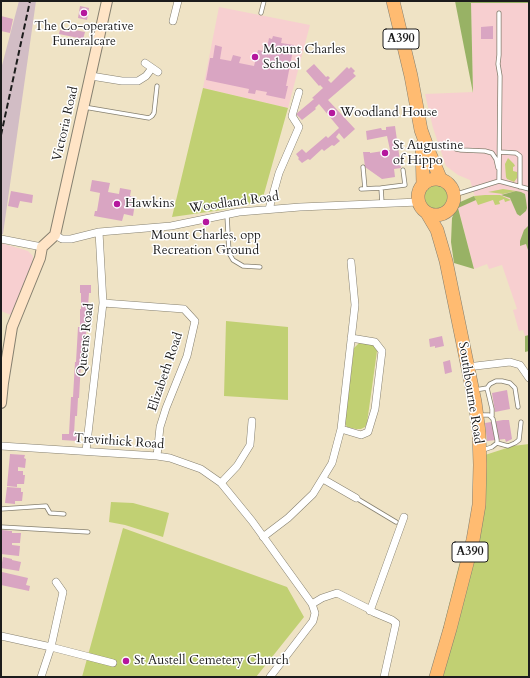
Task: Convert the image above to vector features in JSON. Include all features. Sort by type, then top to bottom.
[{"type":"highway","name":"A390","points":[[393,1],[422,130],[429,152],[441,180],[450,185],[454,195],[451,207],[447,212]]},
{"type":"highway","name":"A390","points":[[400,1],[411,76]]},
{"type":"highway","name":"A390","points":[[422,130],[423,185],[418,192],[419,202],[427,213]]},
{"type":"highway","points":[[423,185],[432,179],[441,180]]},
{"type":"highway","points":[[427,213],[440,215],[447,212]]},
{"type":"highway","name":"Southbourne Road","points":[[443,248],[447,212]]},
{"type":"highway","name":"Southbourne Road","points":[[427,213],[437,230],[443,248],[472,391],[479,432],[480,451],[479,505],[473,540],[436,677]]},
{"type":"street","name":"Victoria Road","points":[[55,235],[107,1]]},
{"type":"street","points":[[173,21],[178,1]]},
{"type":"street","points":[[91,76],[133,82],[143,78],[155,70],[145,63]]},
{"type":"street","points":[[269,209],[279,173],[299,127],[292,116],[299,92]]},
{"type":"street","name":"Woodland Road","points":[[55,235],[62,239],[71,239],[99,232],[171,226],[227,214],[269,209],[419,202]]},
{"type":"street","name":"Queens Road","points":[[86,451],[102,303],[99,232]]},
{"type":"street","points":[[1,403],[12,327],[40,258],[42,247],[55,235]]},
{"type":"street","points":[[1,239],[42,247]]},
{"type":"street","points":[[263,537],[288,518],[314,494],[332,463],[341,430],[355,305],[351,262]]},
{"type":"street","name":"Elizabeth Road","points":[[102,303],[184,309],[195,320],[187,356],[160,427],[157,456]]},
{"type":"street","points":[[341,430],[361,435],[368,432],[375,409],[382,351],[375,342],[351,338]]},
{"type":"street","points":[[467,367],[510,362],[520,365],[529,378]]},
{"type":"street","points":[[221,483],[237,466],[250,445],[252,421]]},
{"type":"street","name":"Trevithick Road","points":[[1,446],[157,456],[170,458],[201,469],[221,483],[312,604]]},
{"type":"street","points":[[323,479],[356,498]]},
{"type":"street","points":[[370,611],[404,517]]},
{"type":"street","points":[[41,677],[51,647],[63,592],[56,582]]},
{"type":"street","points":[[270,677],[313,621],[315,612],[312,604],[322,598],[337,593],[396,623],[384,677]]},
{"type":"street","points":[[1,636],[113,663]]},
{"type":"lane","points":[[261,13],[264,1]]},
{"type":"lane","points":[[499,13],[499,180]]},
{"type":"lane","points":[[83,106],[149,118],[154,113],[157,86]]},
{"type":"lane","points":[[452,145],[456,149],[461,150],[485,151],[492,153],[496,159],[499,171]]},
{"type":"lane","points":[[500,152],[516,152],[520,156],[520,187]]},
{"type":"lane","points":[[363,167],[363,189],[405,185],[403,170]]},
{"type":"lane","points":[[454,195],[499,180],[529,189]]},
{"type":"lane","points":[[381,188],[382,204]]},
{"type":"lane","points":[[227,214],[229,253],[233,260],[243,266],[260,267]]},
{"type":"lane","points":[[472,391],[487,388],[490,384],[496,381],[510,383],[515,388],[518,407]]},
{"type":"lane","points":[[487,388],[492,409],[496,443]]},
{"type":"lane","points":[[476,415],[492,416]]},
{"type":"lane","points":[[496,443],[508,446],[516,443],[519,440],[521,422]]},
{"type":"lane","points":[[480,451],[492,447],[496,443]]},
{"type":"lane","points":[[356,498],[396,522]]},
{"type":"lane","points":[[1,509],[46,506],[50,513],[64,514]]},
{"type":"lane","points":[[1,527],[88,532]]},
{"type":"shaded area","points":[[19,1],[36,1],[3,234],[1,234],[1,69]]},
{"type":"shaded area","points":[[471,3],[529,3],[529,335],[525,336],[523,330],[519,331],[513,310],[517,309],[502,265],[489,269],[487,264],[474,269],[458,207],[476,200],[470,180],[458,175],[446,166],[433,128],[425,94],[473,92]]},
{"type":"shaded area","name":"Mount Charles School","points":[[219,7],[310,25],[288,108],[203,88]]},
{"type":"shaded area","points":[[1,243],[28,251],[33,256],[32,265],[11,315],[1,311]]},
{"type":"green space","points":[[455,1],[529,1],[529,3],[471,3],[473,93]]},
{"type":"green space","points":[[203,88],[288,108],[262,201],[222,210],[172,217]]},
{"type":"green space","points":[[508,158],[515,166],[513,167],[513,171],[517,172],[517,178],[514,182],[506,177],[505,164]]},
{"type":"green space","points":[[437,184],[446,188],[450,197],[446,206],[437,210],[428,206],[424,197],[428,188]]},
{"type":"green space","points":[[503,189],[516,191],[503,194],[488,192]]},
{"type":"green space","points":[[516,191],[525,194],[526,200],[526,211],[520,216],[517,214],[510,198],[501,195]]},
{"type":"green space","points":[[500,195],[511,200],[505,202],[504,199],[499,201],[500,204],[495,205],[493,200],[478,205],[474,196]]},
{"type":"green space","points":[[474,196],[476,200],[458,208],[474,269],[454,263],[451,242],[452,218],[458,203]]},
{"type":"green space","points":[[529,225],[529,253],[526,244],[520,246],[520,241],[524,230]]},
{"type":"green space","points":[[226,321],[288,327],[288,400],[224,396]]},
{"type":"green space","points":[[529,335],[529,351],[525,352],[525,336]]},
{"type":"green space","points":[[360,342],[370,343],[376,347],[377,351],[367,423],[365,427],[356,429],[347,427],[345,423],[354,348]]},
{"type":"green space","points":[[529,444],[529,677],[431,677],[459,565],[479,505],[485,455],[513,446]]},
{"type":"green space","points":[[111,502],[133,503],[169,513],[163,537],[125,525],[109,522]]},
{"type":"green space","points":[[123,528],[287,587],[304,617],[256,677],[82,677]]},
{"type":"building","name":"The Co-operative Funeralcare","points":[[80,6],[89,8],[87,20],[78,18]]},
{"type":"building","points":[[1,16],[13,19],[10,33],[1,31]]},
{"type":"building","points":[[493,26],[493,39],[481,39],[481,27]]},
{"type":"building","points":[[70,29],[85,32],[83,39],[59,34],[60,30],[69,32]]},
{"type":"building","points":[[273,36],[282,38],[281,43],[294,45],[285,99],[266,95],[267,92],[256,90],[255,94],[248,93],[249,89],[206,80],[210,58],[213,58],[215,45],[222,47],[220,59],[231,61],[233,55],[241,57],[239,63],[254,66],[258,50],[280,54],[280,51],[267,48],[269,38],[272,39]]},
{"type":"building","name":"Woodland House","points":[[314,64],[326,77],[328,76],[330,78],[328,80],[331,83],[347,67],[349,69],[351,67],[355,71],[353,73],[356,76],[328,100],[355,129],[344,139],[339,133],[336,137],[340,141],[334,146],[332,145],[324,151],[322,149],[310,160],[308,159],[302,163],[296,154],[302,149],[306,153],[326,136],[328,138],[339,128],[319,104],[315,108],[316,109],[302,120],[296,114],[314,99],[312,98],[323,88],[320,85],[319,86],[306,71]]},
{"type":"building","name":"St Augustine of Hippo","points":[[395,126],[401,168],[394,169],[395,177],[382,179],[365,167],[363,152],[370,153],[390,150],[387,136],[367,140],[366,131],[381,128],[382,130],[386,130],[386,127]]},
{"type":"building","name":"Hawkins","points":[[92,180],[110,183],[108,192],[119,194],[120,188],[131,190],[130,196],[136,197],[133,216],[124,214],[122,221],[94,216],[95,211],[97,211],[100,193],[90,191]]},
{"type":"building","points":[[11,191],[33,195],[32,203],[20,201],[18,208],[8,206]]},
{"type":"building","points":[[80,285],[91,285],[91,293],[89,293],[84,363],[81,363],[77,416],[75,416],[74,434],[77,434],[77,441],[62,440],[62,434],[69,434],[78,327],[80,327]]},
{"type":"building","points":[[442,336],[444,346],[435,348],[435,346],[430,347],[429,339]]},
{"type":"building","points":[[450,360],[452,372],[445,374],[443,362]]},
{"type":"building","points":[[507,390],[510,409],[495,412],[492,393]]},
{"type":"building","points":[[509,420],[512,439],[506,442],[505,439],[487,441],[485,423]]},
{"type":"building","points":[[10,454],[25,455],[24,458],[26,459],[25,468],[18,467],[18,471],[23,471],[23,475],[25,475],[24,484],[17,484],[17,487],[7,486]]},
{"type":"building","points":[[7,487],[21,488],[21,492],[23,492],[22,501],[15,501],[15,504],[5,503]]},
{"type":"building","points":[[2,530],[12,531],[12,533],[21,533],[20,543],[12,543],[12,545],[20,546],[19,556],[1,554]]},
{"type":"building","points":[[3,557],[21,562],[19,571],[1,568]]},
{"type":"building","points":[[2,572],[28,578],[26,585],[30,586],[29,591],[1,585]]},
{"type":"railway","points":[[1,135],[30,1]]},
{"type":"place","name":"The Co-operative Funeralcare","points":[[84,13]]},
{"type":"place","name":"Mount Charles School","points":[[255,57]]},
{"type":"place","name":"Woodland House","points":[[332,113]]},
{"type":"place","name":"St Augustine of Hippo","points":[[385,153]]},
{"type":"place","name":"Hawkins","points":[[117,204]]},
{"type":"place","name":"Mount Charles, opp Recreation Ground","points":[[206,222]]},
{"type":"place","name":"St Austell Cemetery Church","points":[[126,661]]}]
